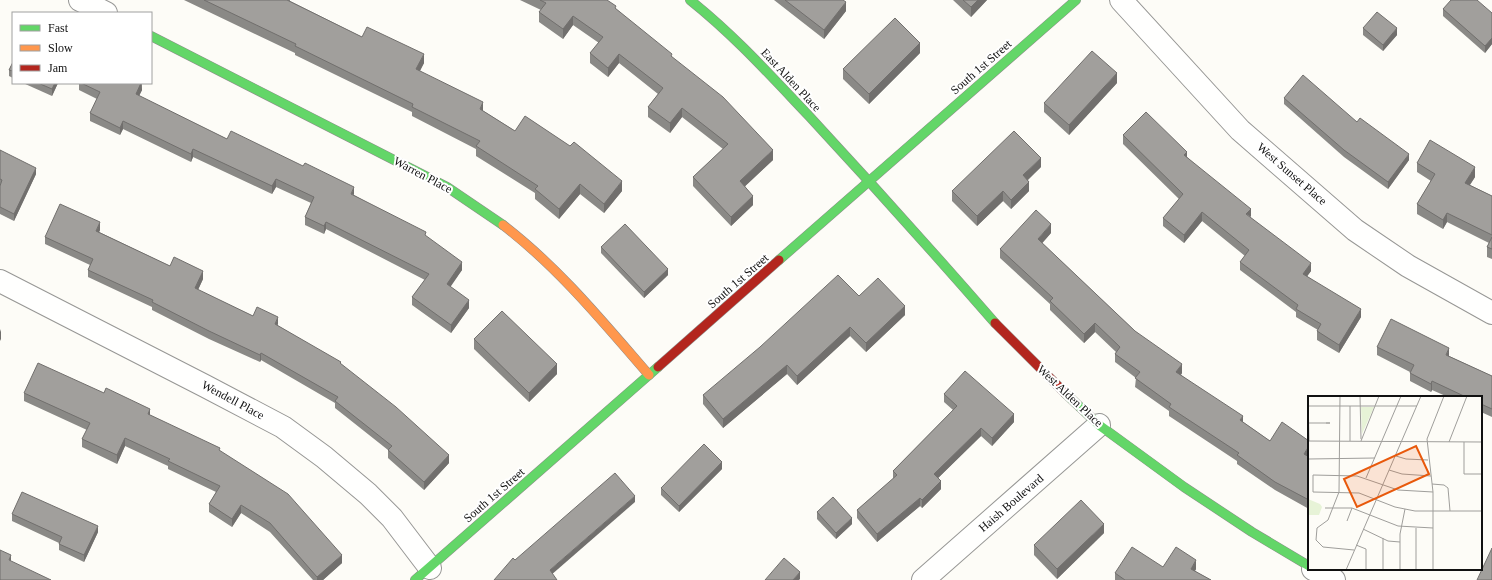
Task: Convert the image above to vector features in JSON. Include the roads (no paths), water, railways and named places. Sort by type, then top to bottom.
[{"type":"street","points":[[80,0],[104,12]]},
{"type":"street","name":"East Alden Place","points":[[690,0],[741,44],[870,180]]},
{"type":"street","name":"South 1st Street","points":[[422,574],[1076,0]]},
{"type":"street","name":"West Sunset Place","points":[[1121,0],[1240,130],[1355,230],[1408,266],[1492,312]]},
{"type":"street","name":"Warren Place","points":[[152,37],[447,187],[474,204],[520,239],[547,262],[582,298],[649,375]]},
{"type":"street","name":"West Alden Place","points":[[870,180],[995,323],[1100,425],[1184,487],[1308,565]]},
{"type":"street","name":"Wendell Place","points":[[0,281],[283,427],[324,457],[368,494],[392,518],[422,574]]},
{"type":"street","name":"Haish Boulevard","points":[[923,580],[1100,425]]},
{"type":"street","points":[[1315,570],[1334,580]]}]
